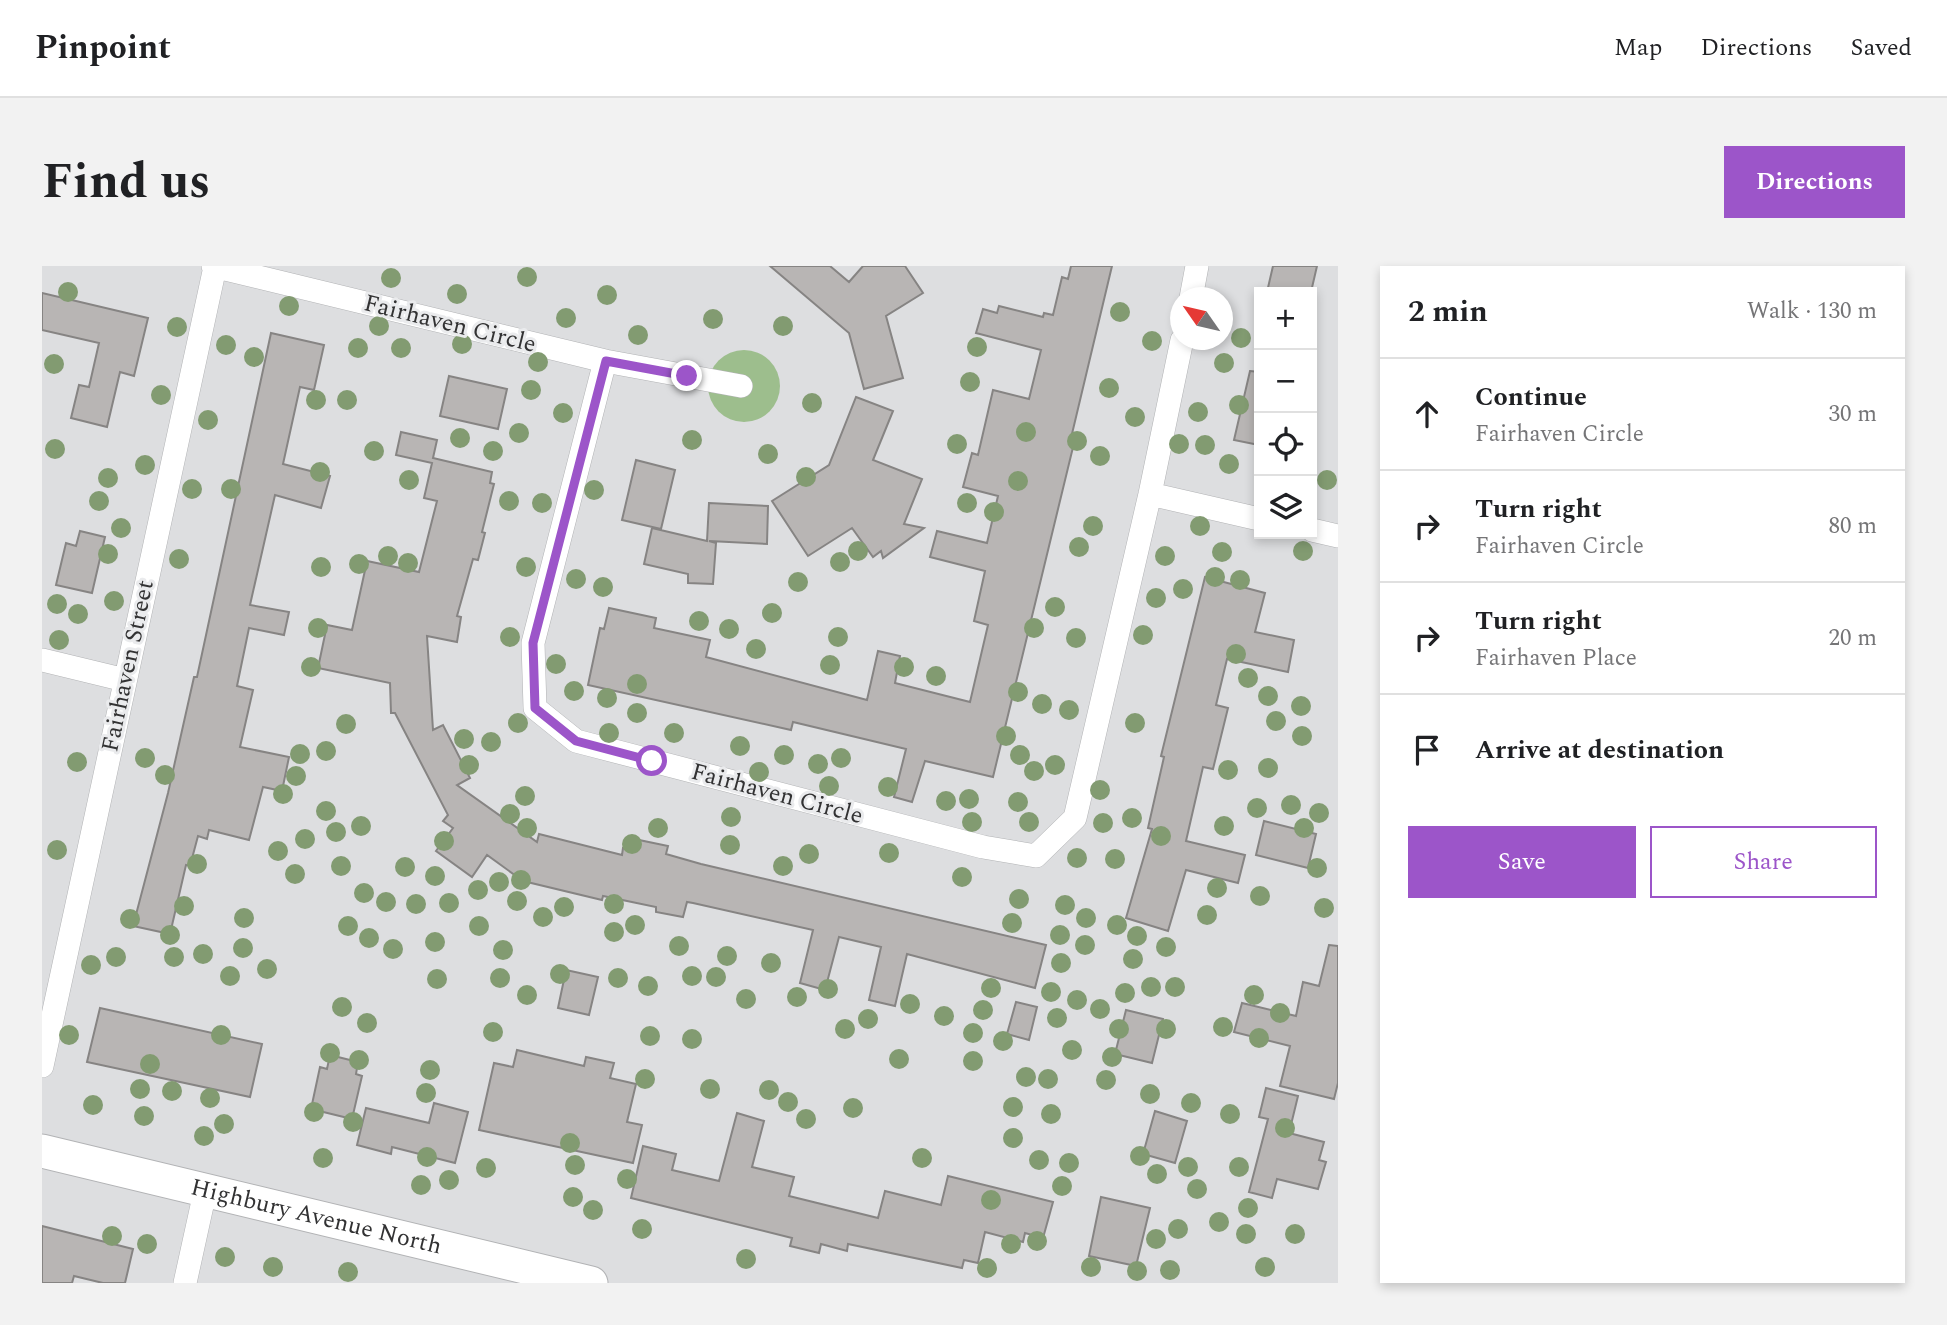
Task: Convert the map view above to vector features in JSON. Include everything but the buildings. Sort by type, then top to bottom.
[{"type":"main road","name":"Highbury Avenue North","points":[[42,1151],[590,1283]]},
{"type":"street","name":"Fairhaven Circle","points":[[214,266],[606,361],[533,643],[535,708],[576,741],[983,848],[1036,856],[1075,818],[1150,494],[1180,350]]},
{"type":"street","name":"Fairhaven Street","points":[[42,1066],[214,266]]},
{"type":"street","points":[[1193,287],[1197,266]]},
{"type":"street","points":[[606,361],[741,386]]},
{"type":"street","points":[[1150,494],[1254,518]]},
{"type":"street","points":[[1317,531],[1338,536]]},
{"type":"street","points":[[42,660],[125,680]]},
{"type":"street","points":[[185,1283],[205,1192]]},
{"type":"green space","points":[[744,350],[764,356],[774,366],[780,386],[774,406],[764,416],[744,422],[724,416],[714,406],[708,386],[714,366],[724,356]]},
{"type":"route","points":[[652,761],[576,741],[535,708],[533,643],[606,361],[687,376]]}]
